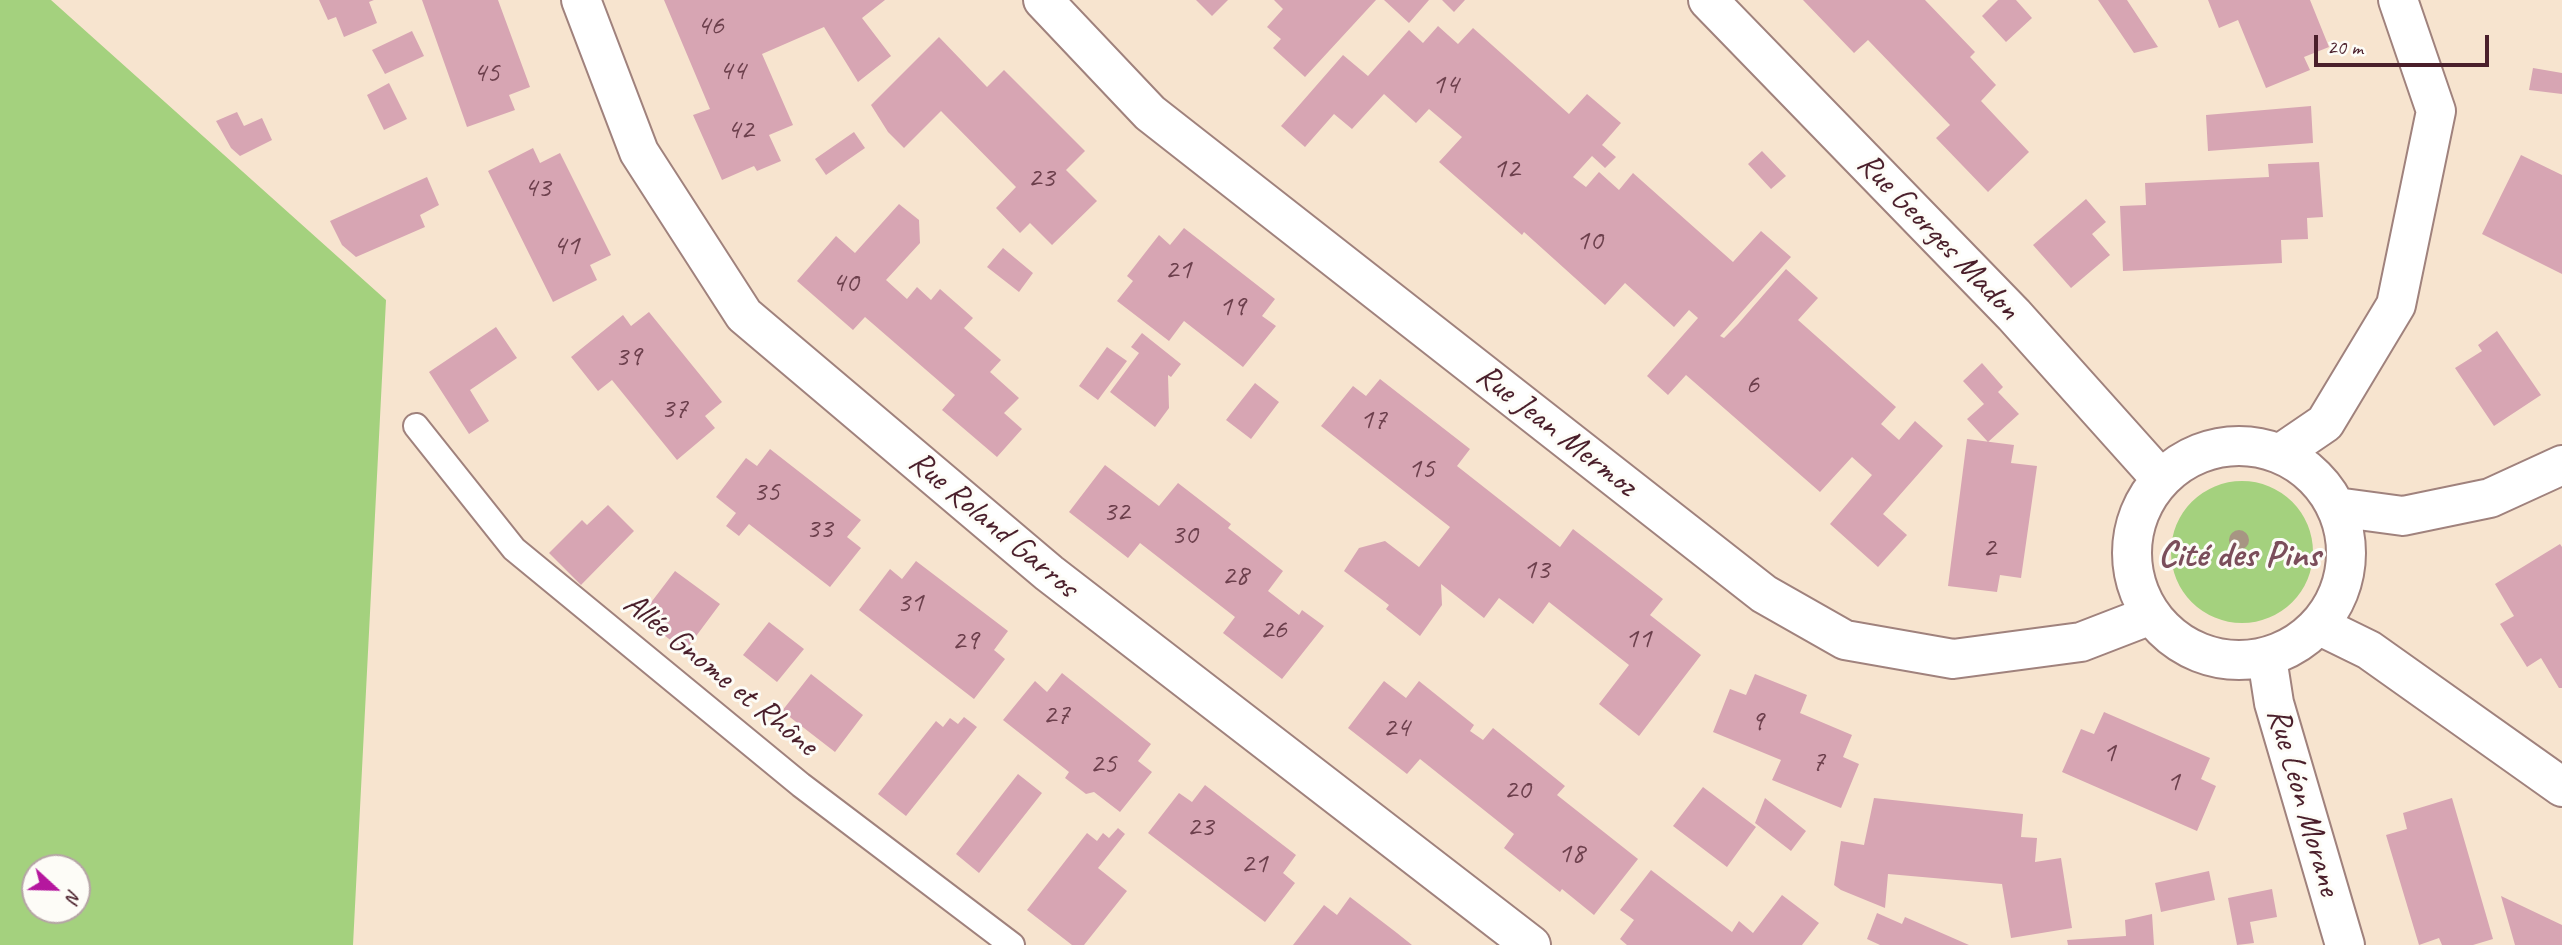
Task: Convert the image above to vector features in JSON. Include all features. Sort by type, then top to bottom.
[{"type":"street","name":"Rue Roland Garros","points":[[581,0],[639,152],[744,315],[1049,573],[1531,945]]},
{"type":"street","name":"Rue Jean Mermoz","points":[[1043,0],[1150,113],[1763,594],[1845,640],[1953,659],[2081,642],[2151,615]]},
{"type":"street","name":"Rue Georges Madon","points":[[1708,0],[2014,315],[2161,480]]},
{"type":"street","points":[[2281,453],[2325,423],[2396,305],[2436,111],[2398,0]]},
{"type":"street","points":[[2252,446],[2281,453],[2315,476],[2336,507],[2346,536],[2345,573],[2332,609],[2320,626],[2304,640],[2267,658],[2221,660],[2177,642],[2151,615],[2132,567],[2134,530],[2140,510],[2161,480],[2175,467],[2215,448],[2252,446]]},
{"type":"street","points":[[2336,507],[2403,516],[2490,498],[2562,465]]},
{"type":"street","points":[[2320,626],[2369,650],[2562,786]]},
{"type":"street","name":"Rue Léon Morane","points":[[2267,658],[2274,703],[2345,945]]},
{"type":"lane","name":"Allée Gnome et Rhône","points":[[416,426],[514,549],[802,785],[1012,945]]},
{"type":"green space","points":[[0,0],[51,0],[386,300],[353,945],[0,945]]},
{"type":"green space","points":[[2242,481],[2269,486],[2292,502],[2308,525],[2313,552],[2308,579],[2292,602],[2269,618],[2242,623],[2215,618],[2192,602],[2176,579],[2171,552],[2176,525],[2192,502],[2215,486]]},
{"type":"building","points":[[319,0],[374,0],[369,2],[377,23],[344,37],[336,17],[328,20]]},
{"type":"building","points":[[422,0],[498,0],[530,87],[509,95],[515,110],[467,127]]},
{"type":"building","points":[[664,0],[885,0],[862,18],[891,56],[858,82],[824,27],[762,54],[793,125],[769,135],[781,161],[757,171],[754,166],[722,180],[693,115],[710,109]]},
{"type":"building","points":[[1196,0],[1228,0],[1212,16]]},
{"type":"building","points":[[1274,0],[1376,0],[1305,77],[1273,48],[1281,39],[1267,27],[1283,9]]},
{"type":"building","points":[[1384,0],[1429,0],[1409,23]]},
{"type":"building","points":[[1442,0],[1465,0],[1454,12]]},
{"type":"building","points":[[1803,0],[1925,0],[1975,52],[1970,57],[1996,85],[1981,101],[2029,152],[1988,192],[1936,138],[1950,125],[1868,40],[1854,53]]},
{"type":"building","points":[[1998,0],[2016,0],[2032,18],[2006,42],[1982,16]]},
{"type":"building","points":[[2098,0],[2127,0],[2158,47],[2134,53]]},
{"type":"building","points":[[2208,0],[2310,0],[2329,47],[2304,57],[2310,70],[2266,88],[2238,20],[2219,28]]},
{"type":"building","points":[[1438,26],[1458,44],[1473,28],[1569,114],[1587,94],[1621,123],[1602,145],[1616,157],[1605,168],[1592,156],[1573,177],[1586,187],[1599,172],[1619,190],[1633,173],[1733,262],[1761,231],[1791,257],[1720,336],[1724,338],[1738,324],[1786,269],[1818,298],[1798,320],[1896,407],[1881,424],[1899,440],[1915,421],[1943,446],[1883,514],[1907,535],[1878,567],[1830,524],[1872,475],[1852,457],[1820,492],[1686,375],[1668,395],[1647,376],[1698,318],[1689,310],[1674,327],[1625,283],[1605,305],[1524,232],[1522,235],[1439,162],[1462,137],[1429,109],[1416,123],[1384,94],[1352,129],[1334,114],[1305,147],[1281,126],[1343,55],[1368,76],[1409,30],[1423,43]]},
{"type":"building","points":[[412,31],[424,56],[385,74],[372,50]]},
{"type":"building","points":[[939,37],[987,87],[1004,70],[1085,151],[1066,170],[1097,201],[1052,245],[1030,223],[1020,233],[996,208],[1016,187],[941,111],[904,148],[888,132],[871,105]]},
{"type":"building","points":[[2533,68],[2562,73],[2562,94],[2529,90]]},
{"type":"building","points":[[389,83],[407,119],[384,130],[367,95]]},
{"type":"building","points":[[2311,106],[2313,143],[2208,151],[2206,115]]},
{"type":"building","points":[[237,112],[244,126],[262,118],[272,140],[240,156],[231,148],[216,121]]},
{"type":"building","points":[[854,132],[865,148],[826,175],[815,159]]},
{"type":"building","points":[[533,148],[540,163],[560,153],[611,255],[590,265],[597,280],[553,302],[488,171]]},
{"type":"building","points":[[1762,151],[1786,176],[1771,189],[1748,164]]},
{"type":"building","points":[[2521,155],[2562,175],[2562,274],[2482,234]]},
{"type":"building","points":[[2319,162],[2323,217],[2307,218],[2308,239],[2281,240],[2282,263],[2123,271],[2120,206],[2146,205],[2145,183],[2269,177],[2268,164]]},
{"type":"building","points":[[427,177],[439,205],[420,215],[425,227],[356,257],[342,245],[330,221]]},
{"type":"building","points":[[2086,199],[2106,222],[2092,234],[2110,255],[2071,288],[2033,245]]},
{"type":"building","points":[[899,204],[919,220],[920,243],[886,280],[907,299],[917,287],[931,300],[940,289],[973,318],[964,328],[1001,360],[990,372],[1019,398],[1004,413],[1022,429],[997,457],[942,410],[955,395],[865,317],[853,330],[797,281],[836,236],[855,253]]},
{"type":"building","points":[[1184,228],[1275,299],[1262,316],[1276,326],[1243,367],[1184,321],[1169,341],[1117,301],[1133,281],[1127,276],[1159,235],[1170,245]]},
{"type":"building","points":[[1003,248],[1033,273],[1019,292],[987,267]]},
{"type":"building","points":[[649,312],[722,402],[705,416],[715,428],[677,460],[612,380],[598,391],[571,357],[623,315],[631,326]]},
{"type":"building","points":[[496,327],[517,358],[470,390],[489,421],[469,434],[429,372]]},
{"type":"building","points":[[2497,331],[2541,395],[2494,426],[2455,368],[2482,351],[2478,345]]},
{"type":"building","points":[[1142,333],[1181,364],[1171,377],[1168,375],[1169,408],[1155,427],[1110,392],[1139,353],[1131,347]]},
{"type":"building","points":[[1107,347],[1127,361],[1098,400],[1079,386]]},
{"type":"building","points":[[1982,363],[2003,387],[1998,392],[2019,414],[1988,442],[1967,419],[1984,404],[1963,381]]},
{"type":"building","points":[[1380,379],[1470,449],[1457,466],[1560,547],[1573,529],[1663,599],[1650,615],[1701,655],[1639,736],[1599,704],[1629,665],[1549,602],[1533,624],[1499,598],[1484,618],[1441,584],[1442,605],[1420,636],[1386,609],[1389,605],[1344,571],[1359,548],[1385,541],[1419,567],[1450,527],[1321,426],[1353,386],[1366,396]]},
{"type":"building","points":[[1255,383],[1279,402],[1251,439],[1226,420]]},
{"type":"building","points":[[1967,439],[2014,445],[2011,463],[2037,466],[2021,578],[2000,575],[1997,592],[1948,586]]},
{"type":"building","points":[[770,449],[861,520],[847,537],[861,548],[830,587],[749,524],[739,536],[726,526],[736,513],[716,497],[746,458],[757,466]]},
{"type":"building","points":[[1105,465],[1159,506],[1178,483],[1231,524],[1228,528],[1283,571],[1268,591],[1299,615],[1302,610],[1324,626],[1282,679],[1223,633],[1235,617],[1140,543],[1128,558],[1069,512]]},
{"type":"building","points":[[608,505],[634,531],[581,585],[549,553],[582,520],[587,525]]},
{"type":"building","points":[[2560,544],[2562,688],[2559,688],[2541,658],[2527,667],[2500,624],[2514,616],[2495,584]]},
{"type":"building","points":[[916,561],[1008,631],[994,650],[1005,659],[974,699],[859,610],[890,569],[902,579]]},
{"type":"building","points":[[675,571],[720,604],[685,651],[640,617]]},
{"type":"building","points":[[769,622],[804,649],[777,682],[743,655]]},
{"type":"building","points":[[1062,673],[1151,744],[1138,761],[1152,772],[1120,812],[1094,792],[1086,794],[1065,778],[1069,772],[1003,720],[1035,681],[1047,692]]},
{"type":"building","points":[[811,674],[863,715],[835,752],[782,711]]},
{"type":"building","points":[[1755,674],[1807,695],[1800,713],[1852,735],[1843,757],[1859,764],[1841,808],[1772,780],[1781,760],[1713,732],[1730,689],[1746,695]]},
{"type":"building","points":[[1384,681],[1406,698],[1419,681],[1474,725],[1470,731],[1483,740],[1493,728],[1565,786],[1557,795],[1638,859],[1594,915],[1504,848],[1514,834],[1420,759],[1407,774],[1348,728]]},
{"type":"building","points":[[2104,712],[2210,758],[2201,779],[2216,786],[2197,831],[2062,772],[2081,729],[2094,734]]},
{"type":"building","points":[[964,717],[977,727],[906,816],[878,794],[936,721],[943,727],[950,718],[958,724]]},
{"type":"building","points":[[1018,774],[1042,793],[979,873],[956,854]]},
{"type":"building","points":[[1205,785],[1296,855],[1283,873],[1295,883],[1265,922],[1148,833],[1179,793],[1192,802]]},
{"type":"building","points":[[1703,787],[1756,827],[1727,867],[1673,826]]},
{"type":"building","points":[[1765,798],[1806,831],[1791,851],[1755,823]]},
{"type":"building","points":[[1874,798],[2023,814],[2021,837],[2037,838],[2035,862],[2061,858],[2072,928],[2011,938],[2002,884],[1888,874],[1885,908],[1841,890],[1834,885],[1841,841],[1864,845]]},
{"type":"building","points":[[2452,798],[2493,939],[2473,945],[2442,945],[2439,938],[2419,945],[2386,835],[2407,829],[2403,813]]},
{"type":"building","points":[[1118,828],[1125,834],[1098,868],[1127,891],[1084,945],[1072,945],[1027,910],[1087,833],[1097,841],[1103,833],[1109,838]]},
{"type":"building","points":[[1651,870],[1732,932],[1739,921],[1753,933],[1782,895],[1819,923],[1802,945],[1627,945],[1620,939],[1634,920],[1620,910]]},
{"type":"building","points":[[2209,871],[2215,900],[2161,912],[2155,883]]},
{"type":"building","points":[[2272,889],[2277,917],[2250,922],[2254,943],[2237,945],[2228,898]]},
{"type":"building","points":[[2501,896],[2562,925],[2562,945],[2515,945]]},
{"type":"building","points":[[1350,897],[1412,945],[1293,945],[1324,905],[1337,915]]},
{"type":"building","points":[[1877,913],[1902,924],[1905,917],[1969,945],[1880,945],[1867,939]]},
{"type":"building","points":[[2152,914],[2154,945],[2068,945],[2067,940],[2126,936],[2125,920]]},
{"type":"district","name":"Cité des Pins","points":[[2239,556]]}]
